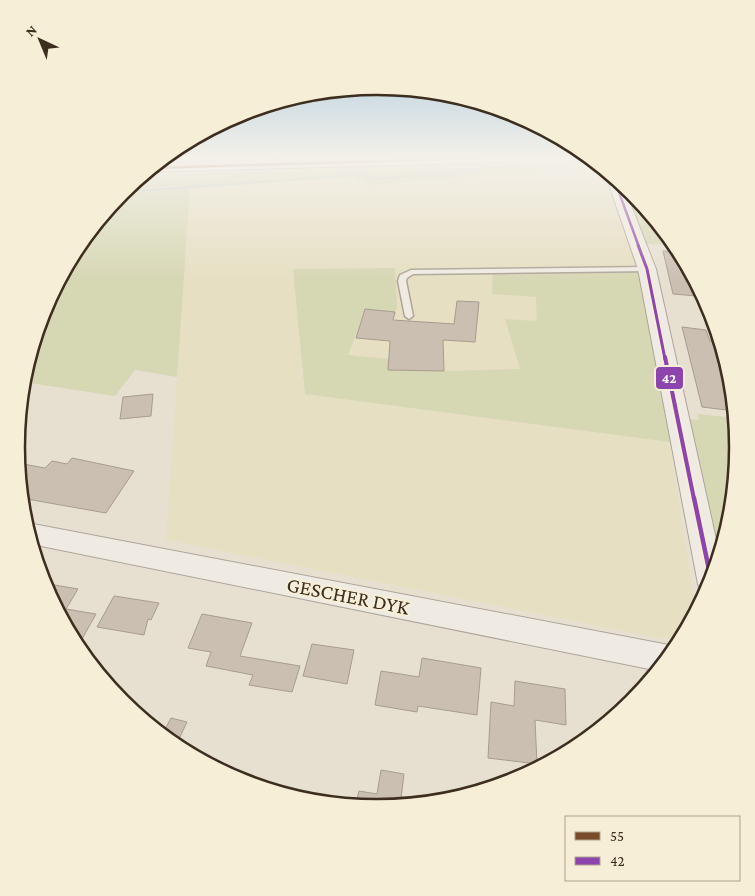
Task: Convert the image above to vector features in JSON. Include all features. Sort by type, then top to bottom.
[{"type":"street","points":[[622,199],[647,269],[709,568]]},
{"type":"street","name":"GESCHER DYK","points":[[36,535],[661,657]]},
{"type":"lane","points":[[409,316],[402,281],[403,277],[411,272],[647,269]]},
{"type":"shaded area","points":[[189,199],[613,199],[637,266],[629,268],[493,272],[492,294],[536,297],[537,321],[505,319],[520,369],[388,370],[389,359],[348,355],[365,309],[395,312],[397,307],[395,268],[294,269],[304,394],[670,442],[694,603],[675,638],[663,639],[166,540]]},
{"type":"green space","points":[[128,199],[189,199],[177,377],[135,370],[115,396],[31,383],[37,357],[52,313],[61,292],[84,252]]},
{"type":"green space","points":[[628,201],[666,245],[646,244]]},
{"type":"green space","points":[[395,268],[397,307],[395,312],[365,310],[348,355],[389,359],[389,370],[444,371],[520,369],[505,319],[537,321],[536,297],[492,294],[493,272],[639,272],[670,442],[305,394],[293,269]]},
{"type":"green space","points":[[697,414],[728,417],[730,448],[727,494],[717,543],[689,419],[699,420]]},
{"type":"building","points":[[663,251],[671,252],[696,296],[673,294]]},
{"type":"building","points":[[457,301],[479,302],[475,342],[443,340],[444,371],[388,370],[390,341],[356,338],[365,309],[395,312],[393,320],[454,324]]},
{"type":"building","points":[[682,327],[706,330],[710,341],[713,341],[718,357],[728,410],[702,407]]},
{"type":"building","points":[[153,394],[151,416],[120,419],[123,397]]},
{"type":"building","points":[[72,458],[134,471],[106,513],[29,499],[26,464],[45,468],[52,461],[67,464]]},
{"type":"building","points":[[53,585],[78,589],[66,609],[96,614],[82,640],[61,604]]},
{"type":"building","points":[[114,596],[159,603],[151,620],[148,619],[144,635],[97,627]]},
{"type":"building","points":[[202,614],[252,623],[240,656],[300,666],[292,692],[249,685],[253,675],[206,666],[211,652],[188,648]]},
{"type":"building","points":[[312,644],[354,650],[347,684],[303,676]]},
{"type":"building","points":[[422,658],[481,668],[477,715],[418,706],[417,712],[375,705],[381,671],[419,677]]},
{"type":"building","points":[[515,681],[565,689],[566,725],[535,720],[537,762],[534,764],[488,758],[491,702],[514,706]]},
{"type":"building","points":[[171,718],[187,722],[179,739],[165,729]]},
{"type":"building","points":[[381,770],[404,774],[401,799],[405,800],[357,800],[359,791],[377,794]]},
{"type":"transit line","name":"42","points":[[621,199],[647,269],[709,568]]}]
